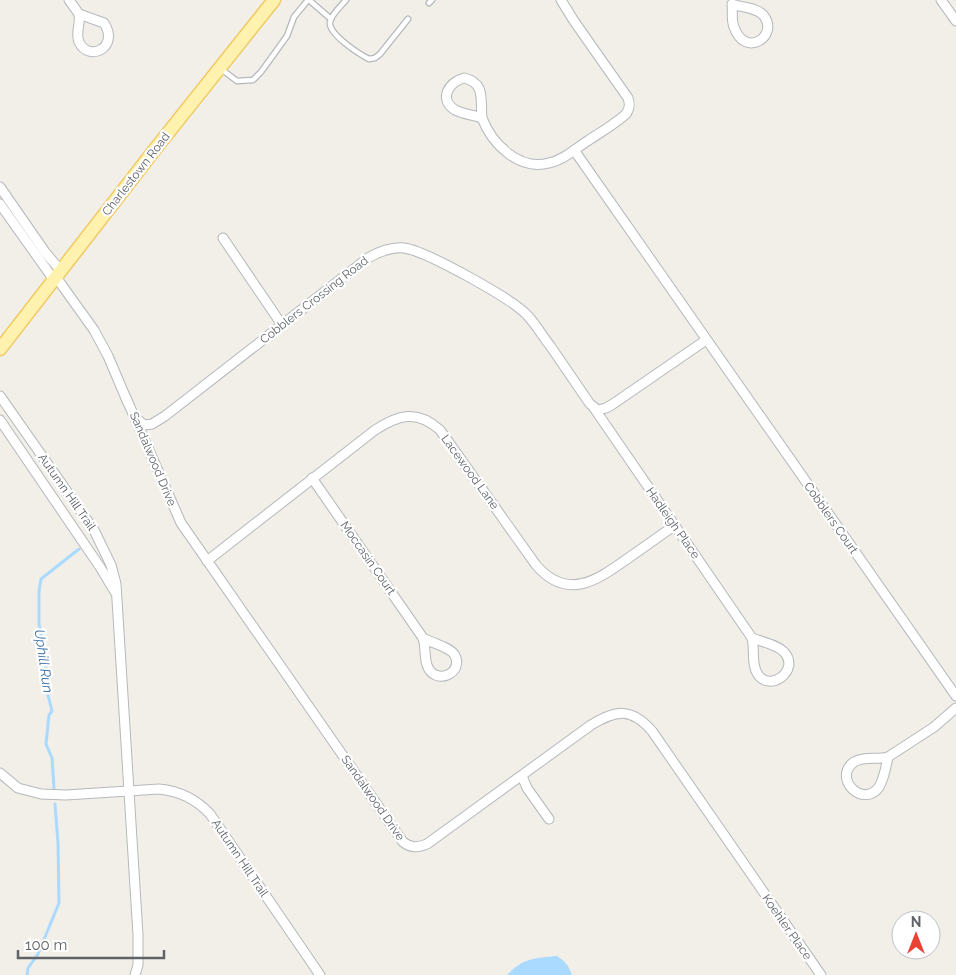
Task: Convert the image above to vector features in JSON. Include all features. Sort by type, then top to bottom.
[{"type":"main road","name":"Charlestown Road","points":[[0,349],[274,0]]},
{"type":"street","points":[[69,0],[79,14],[78,38],[80,44],[84,49],[91,52],[104,48],[110,35],[104,23],[79,14]]},
{"type":"street","points":[[482,118],[460,112],[450,105],[447,96],[450,86],[454,82],[464,78],[476,82],[481,94],[482,118],[487,129],[508,153],[523,162],[532,164],[550,163],[574,150],[622,118],[629,108],[630,103],[624,92],[574,22],[561,0]]},
{"type":"street","points":[[941,0],[956,21]]},
{"type":"street","points":[[731,2],[754,9],[764,16],[768,28],[763,38],[753,44],[747,44],[738,37],[733,26],[731,2]]},
{"type":"street","points":[[574,150],[706,340],[606,408],[598,410],[594,408]]},
{"type":"street","points":[[0,187],[45,252],[57,276]]},
{"type":"street","points":[[0,204],[57,276]]},
{"type":"street","points":[[224,238],[282,325]]},
{"type":"street","name":"Cobblers Crossing Road","points":[[57,276],[94,330],[108,356],[126,398],[140,423],[144,426],[152,424],[176,408],[368,258],[395,248],[412,250],[477,282],[521,309],[534,323],[594,408]]},
{"type":"street","name":"Cobblers Court","points":[[706,340],[956,696]]},
{"type":"street","name":"Autumn Hill Trail","points":[[0,396],[94,530],[112,565],[116,584],[139,950],[135,975]]},
{"type":"street","name":"Sandalwood Drive","points":[[126,398],[176,512],[207,561],[381,811],[403,842],[408,846],[421,847],[427,844],[591,725],[606,716],[622,713],[638,717],[652,731],[753,878]]},
{"type":"street","name":"Hadleigh Place","points":[[594,408],[752,638]]},
{"type":"street","name":"Lacewood Lane","points":[[207,561],[379,427],[404,416],[428,420],[440,430],[536,565],[543,573],[557,582],[574,586],[592,582],[674,526]]},
{"type":"street","name":"Autumn Hill Trail","points":[[0,420],[100,567],[116,595]]},
{"type":"street","name":"Moccasin Court","points":[[312,478],[423,638],[453,653],[456,663],[452,673],[441,677],[430,670],[427,665],[423,638]]},
{"type":"street","points":[[752,638],[778,648],[787,656],[788,668],[780,678],[768,681],[757,674],[754,668],[752,638]]},
{"type":"street","points":[[888,757],[881,782],[874,792],[868,795],[861,795],[849,788],[846,782],[846,775],[852,763],[859,760],[881,760],[888,757],[934,727],[956,708]]},
{"type":"street","points":[[0,773],[18,788],[41,794],[66,795],[129,790]]},
{"type":"street","points":[[522,776],[549,819]]},
{"type":"street","name":"Autumn Hill Trail","points":[[129,790],[171,790],[181,793],[202,805],[218,825],[320,975]]},
{"type":"street","name":"Koehler Place","points":[[753,878],[821,975]]},
{"type":"lane","points":[[220,68],[237,81],[253,80],[287,36],[294,17],[308,0],[331,19]]},
{"type":"lane","points":[[346,0],[331,19],[330,27],[339,38],[358,53],[372,60],[380,54],[408,19]]},
{"type":"water","points":[[557,956],[570,969],[572,975],[507,975],[524,962],[542,957]]},
{"type":"waterway","name":"Uphill Run","points":[[54,788],[52,758],[46,744],[49,715],[52,711],[46,687],[46,659],[39,624],[39,591],[41,579],[79,549]]},
{"type":"waterway","name":"Uphill Run","points":[[27,975],[28,968],[38,954],[59,903],[55,804]]}]
